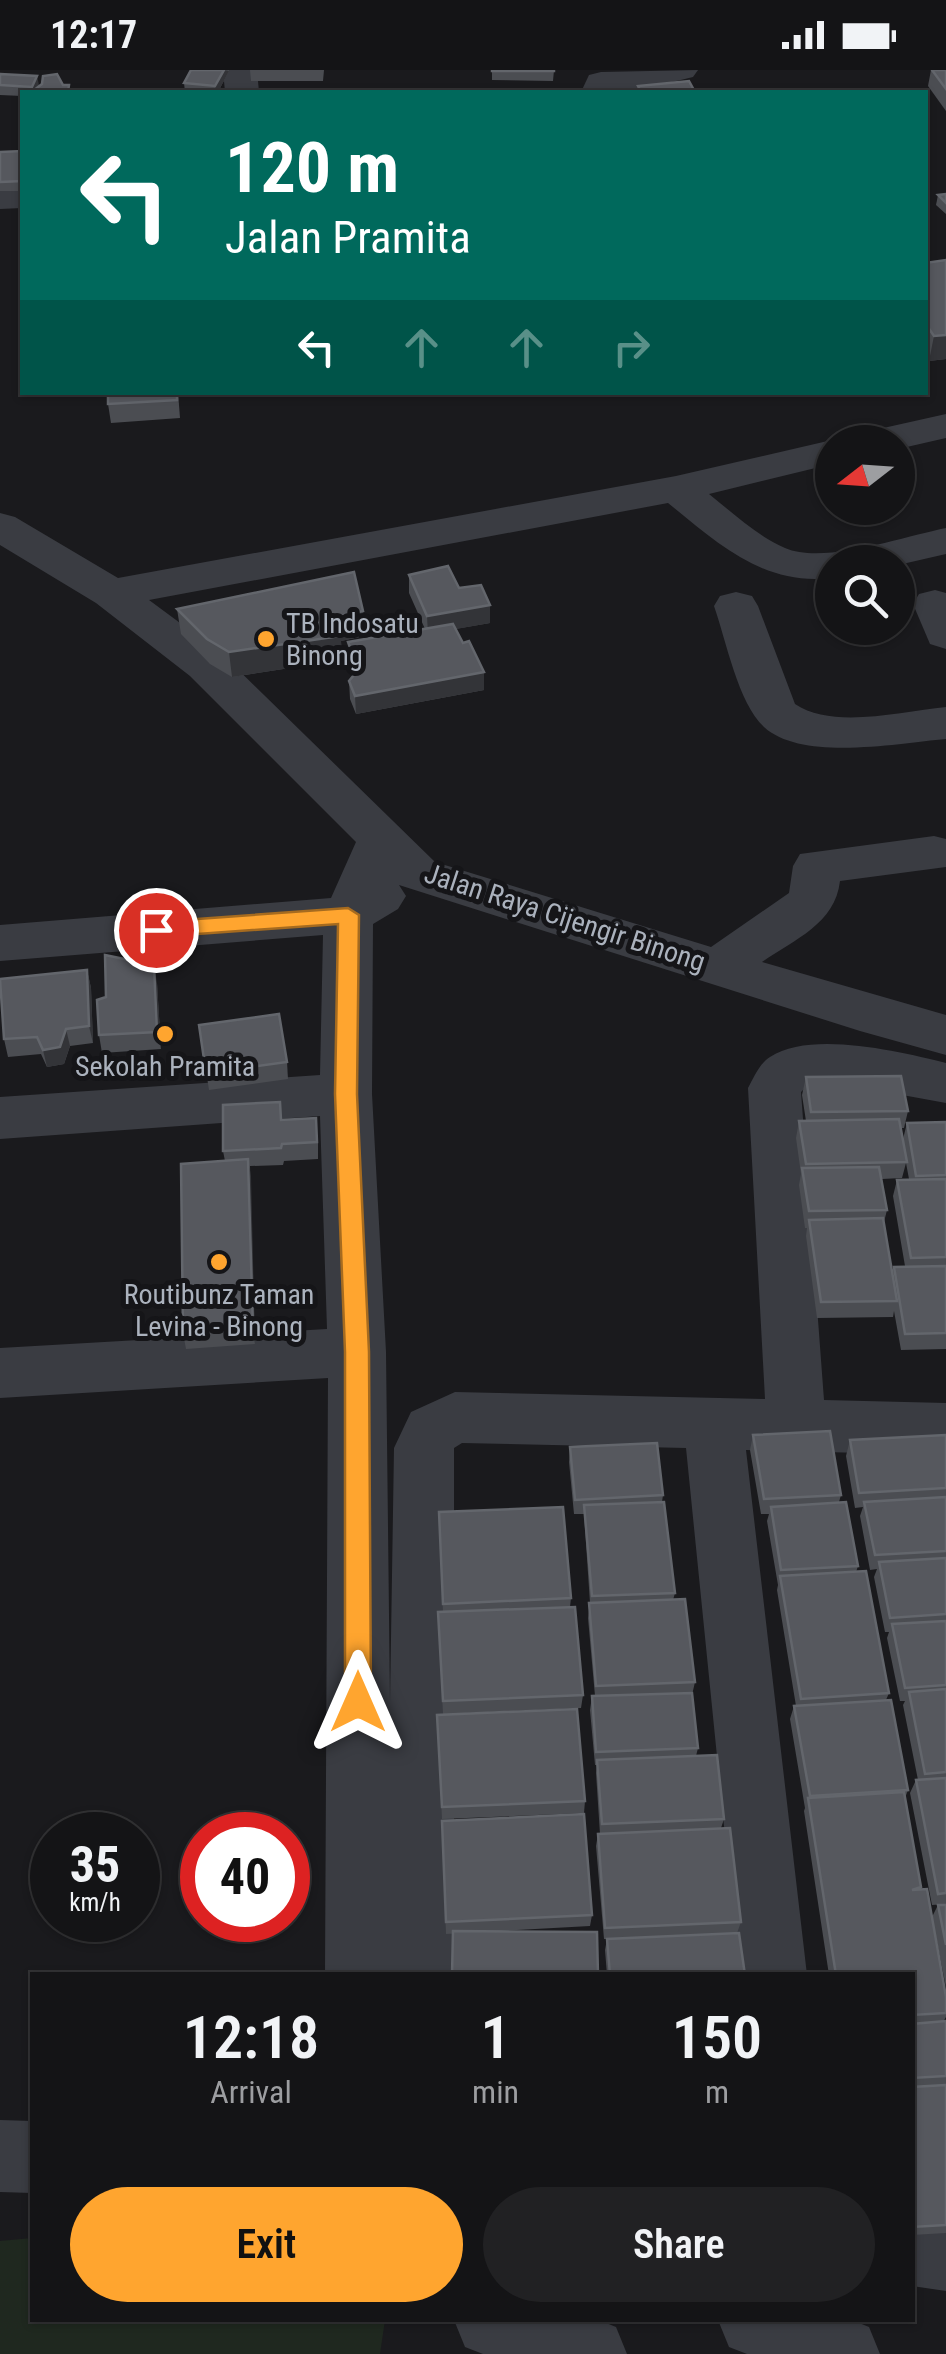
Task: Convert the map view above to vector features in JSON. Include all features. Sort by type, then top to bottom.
[{"type":"street","points":[[599,90],[601,82],[615,77],[681,70]]},
{"type":"street","points":[[915,433],[946,426]]},
{"type":"street","points":[[111,593],[676,488],[815,456]]},
{"type":"street","points":[[676,488],[762,553],[783,562],[825,564],[946,541]]},
{"type":"street","name":"Jalan Raya Cijengir Binong","points":[[0,526],[111,593],[206,665],[418,874],[860,1012],[946,1035]]},
{"type":"street","points":[[736,606],[778,714],[796,728],[818,732],[946,722]]},
{"type":"street","points":[[359,1972],[357,1352],[346,1094],[348,915],[382,839]]},
{"type":"street","points":[[719,967],[813,901],[817,866],[934,853]]},
{"type":"street","points":[[0,943],[348,915],[418,874]]},
{"type":"street","points":[[796,1424],[774,1088],[785,1072],[806,1065],[923,1076],[946,1084]]},
{"type":"street","points":[[0,1118],[346,1094]]},
{"type":"street","points":[[0,1373],[357,1352]]},
{"type":"street","points":[[420,1972],[424,1448],[432,1430],[454,1417],[946,1429]]},
{"type":"street","points":[[713,1422],[773,1972]]},
{"type":"street","points":[[0,2156],[30,2156]]},
{"type":"street","points":[[915,2249],[946,2254]]},
{"type":"street","points":[[498,2322],[590,2354]]},
{"type":"street","points":[[761,2322],[842,2354]]},
{"type":"shaded area","points":[[30,2238],[30,2322],[385,2322],[380,2354],[0,2354],[0,2241]]},
{"type":"building","points":[[191,70],[224,70],[215,86],[184,83]]},
{"type":"building","points":[[932,70],[946,70],[946,89]]},
{"type":"building","points":[[0,74],[37,76],[32,87],[0,85]]},
{"type":"building","points":[[57,74],[63,85],[69,85],[68,90],[34,90],[42,84],[43,76]]},
{"type":"building","points":[[689,81],[694,90],[640,90],[638,86]]},
{"type":"building","points":[[20,151],[20,181],[0,182],[0,152]]},
{"type":"building","points":[[946,260],[946,335],[934,336],[928,327],[928,263]]},
{"type":"building","points":[[108,395],[177,395],[177,400],[108,404]]},
{"type":"building","points":[[448,566],[459,588],[481,585],[490,605],[427,616],[409,575]]},
{"type":"building","points":[[354,572],[363,611],[329,618],[340,636],[229,652],[207,639],[177,609]]},
{"type":"building","points":[[453,624],[463,643],[469,641],[484,672],[355,696],[349,681],[358,670],[348,642]]},
{"type":"building","points":[[105,955],[154,965],[157,1032],[99,1035],[97,1000],[106,997]]},
{"type":"building","points":[[87,970],[89,1026],[66,1029],[60,1047],[43,1050],[37,1037],[4,1039],[0,979]]},
{"type":"building","points":[[279,1014],[287,1062],[206,1073],[199,1025]]},
{"type":"building","points":[[901,1076],[908,1111],[811,1112],[806,1077]]},
{"type":"building","points":[[280,1102],[281,1120],[316,1118],[317,1142],[223,1151],[223,1105]]},
{"type":"building","points":[[899,1119],[907,1162],[806,1164],[799,1121]]},
{"type":"building","points":[[946,1122],[946,1175],[916,1176],[907,1123]]},
{"type":"building","name":"Routibunz Taman Levina - Binong","points":[[248,1159],[253,1328],[183,1333],[181,1164]]},
{"type":"building","points":[[879,1167],[887,1210],[809,1211],[802,1168]]},
{"type":"building","points":[[946,1179],[946,1257],[911,1258],[897,1180]]},
{"type":"building","points":[[883,1218],[897,1301],[821,1302],[809,1220]]},
{"type":"building","points":[[946,1266],[946,1333],[905,1334],[894,1267]]},
{"type":"building","points":[[830,1431],[841,1495],[764,1499],[753,1435]]},
{"type":"building","points":[[946,1435],[946,1488],[859,1493],[850,1440]]},
{"type":"building","points":[[657,1443],[663,1495],[575,1500],[570,1447]]},
{"type":"building","points":[[946,1497],[946,1551],[875,1555],[864,1502]]},
{"type":"building","points":[[664,1502],[675,1593],[592,1596],[584,1505]]},
{"type":"building","points":[[846,1502],[858,1566],[781,1570],[771,1507]]},
{"type":"building","points":[[563,1507],[571,1598],[443,1604],[439,1512]]},
{"type":"building","points":[[946,1558],[946,1614],[890,1618],[879,1562]]},
{"type":"building","points":[[866,1571],[889,1693],[801,1699],[780,1576]]},
{"type":"building","points":[[685,1599],[695,1682],[596,1686],[589,1603]]},
{"type":"building","points":[[575,1607],[583,1695],[443,1701],[438,1612]]},
{"type":"building","points":[[946,1621],[946,1685],[905,1688],[892,1624]]},
{"type":"building","points":[[946,1689],[946,1772],[925,1774],[909,1692]]},
{"type":"building","points":[[692,1693],[698,1748],[596,1752],[592,1696]]},
{"type":"building","points":[[891,1700],[908,1790],[810,1796],[794,1706]]},
{"type":"building","points":[[577,1709],[585,1801],[442,1807],[437,1715]]},
{"type":"building","points":[[717,1755],[724,1819],[602,1824],[597,1760]]},
{"type":"building","points":[[946,1778],[946,1893],[938,1894],[916,1780]]},
{"type":"building","points":[[904,1792],[921,1887],[912,1890],[927,1889],[946,2013],[915,2015],[915,1972],[836,1972],[808,1798]]},
{"type":"building","points":[[584,1814],[592,1915],[446,1922],[442,1821]]},
{"type":"building","points":[[730,1828],[741,1922],[605,1928],[598,1834]]},
{"type":"building","points":[[938,1905],[946,1905],[946,1945]]},
{"type":"building","points":[[453,1931],[597,1932],[598,1972],[452,1972]]},
{"type":"building","points":[[739,1933],[745,1972],[610,1972],[607,1939]]},
{"type":"building","points":[[946,2021],[946,2076],[915,2078],[915,2024]]},
{"type":"building","points":[[946,2085],[946,2225],[915,2227],[915,2087]]},
{"type":"place","name":"TB Indosatu Binong","points":[[266,639]]},
{"type":"place","name":"Sekolah Pramita","points":[[165,1034]]},
{"type":"place","name":"Routibunz Taman Levina - Binong","points":[[219,1262]]},
{"type":"route","points":[[156,930],[348,915],[346,1094],[357,1352],[358,1702]]}]
